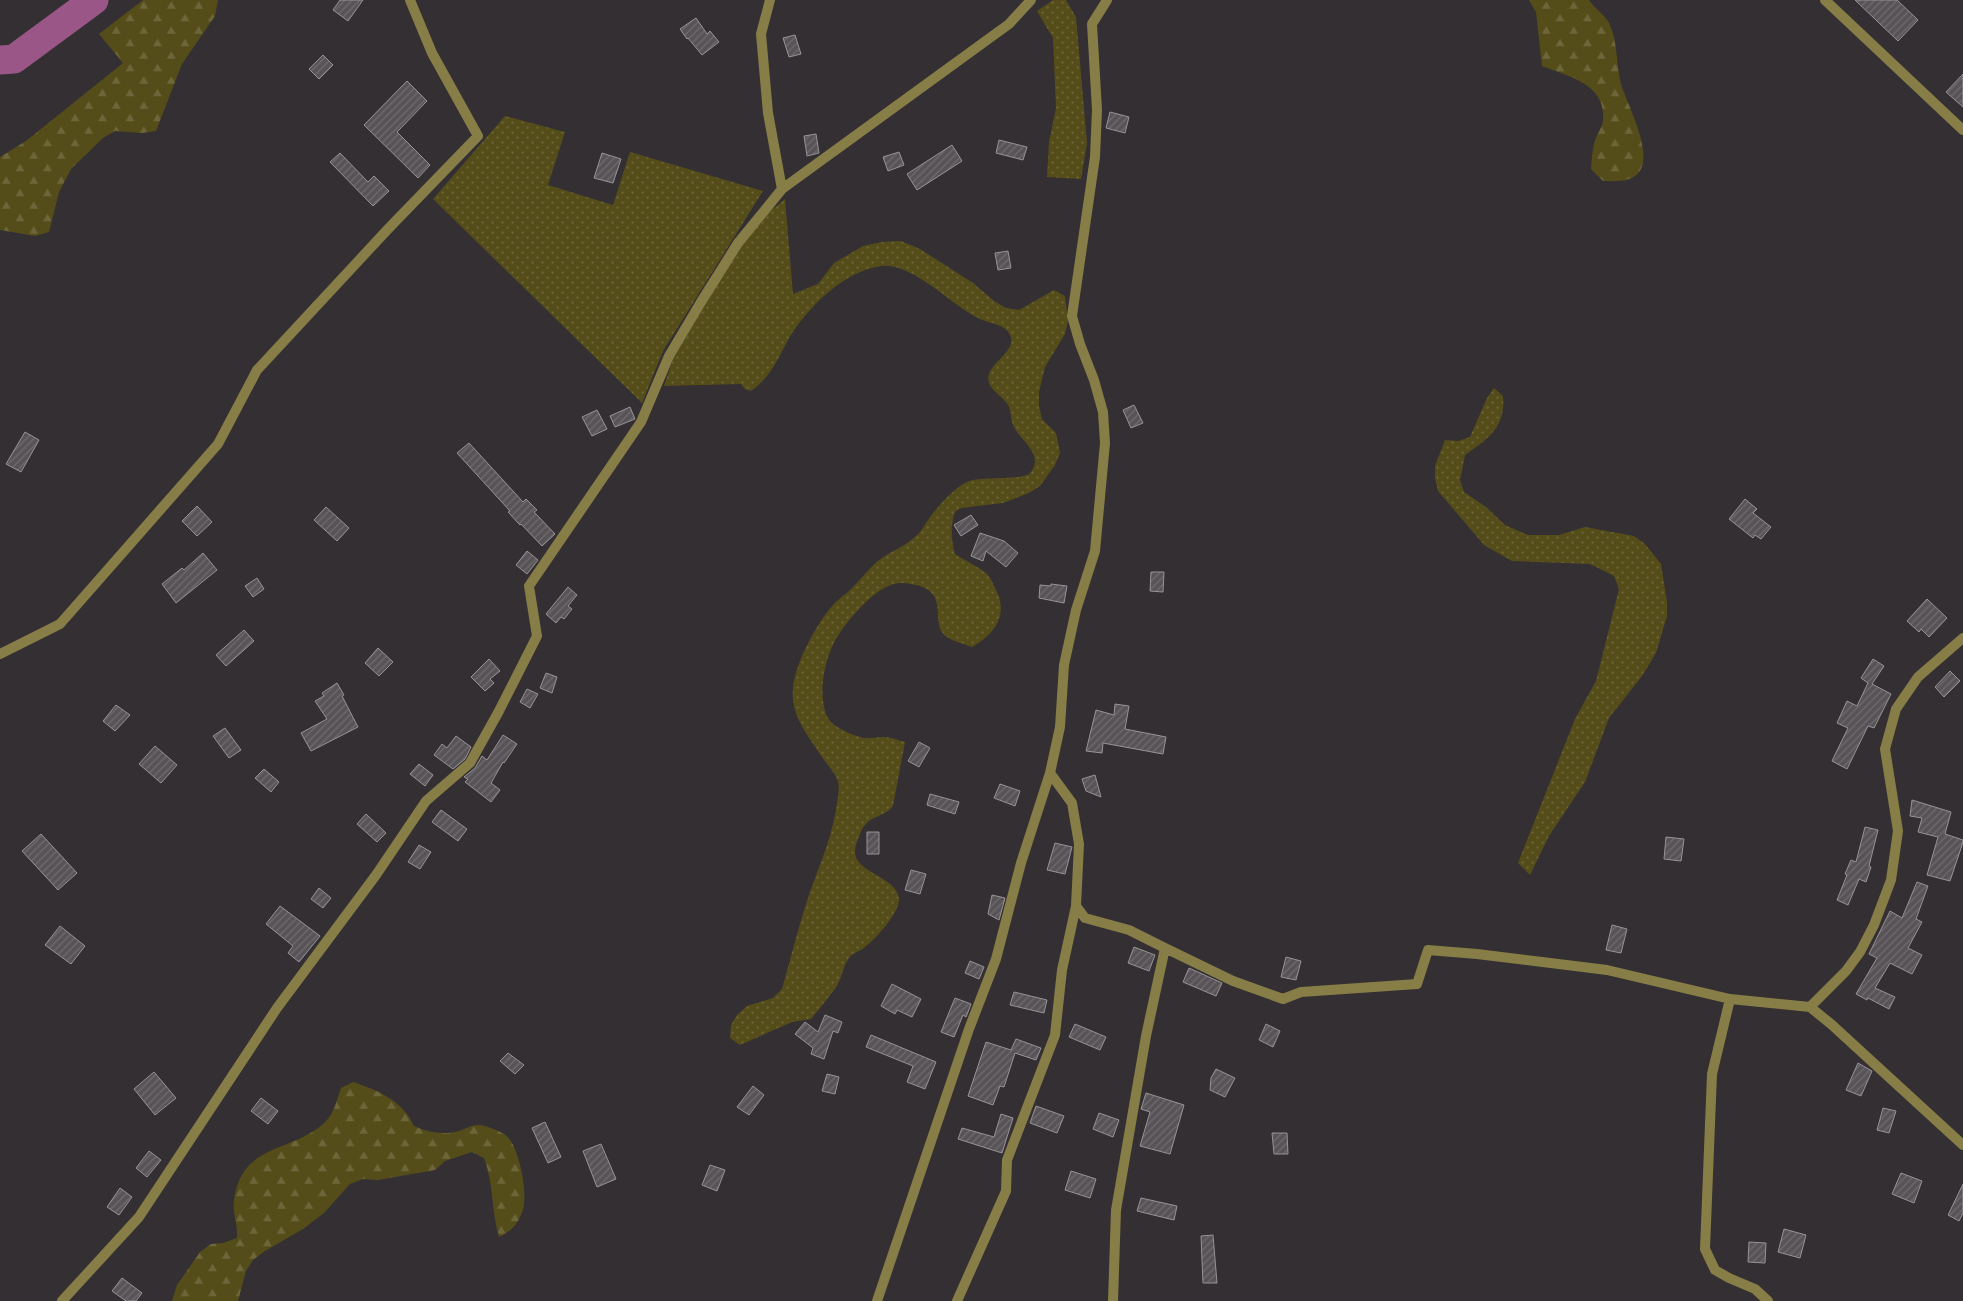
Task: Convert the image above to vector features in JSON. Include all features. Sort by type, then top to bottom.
[{"type":"street","points":[[0,654],[60,624],[218,444],[257,370],[388,229],[478,136],[432,53],[410,0]]},
{"type":"street","points":[[770,0],[761,34],[768,113],[782,189]]},
{"type":"street","points":[[62,1301],[139,1217],[277,1008],[376,875],[426,801],[470,763],[537,636],[529,586],[641,422],[669,356],[738,243],[782,189],[1009,24],[1031,0]]},
{"type":"street","points":[[877,1301],[969,1029],[996,959],[1020,863],[1050,773],[1060,727],[1064,665],[1076,610],[1095,551],[1105,443],[1103,412],[1072,316],[1094,157],[1097,110],[1092,24],[1107,0]]},
{"type":"street","points":[[1825,0],[1963,130]]},
{"type":"street","points":[[1810,1007],[1846,971],[1860,952],[1874,925],[1891,880],[1898,830],[1885,749],[1896,709],[1918,677],[1963,638]]},
{"type":"street","points":[[958,1301],[1006,1191],[1007,1160],[1055,1035],[1062,970],[1076,906],[1079,844],[1072,803],[1050,773]]},
{"type":"street","points":[[1076,906],[1085,918],[1130,930],[1233,981],[1283,999],[1301,992],[1417,984],[1428,950],[1607,970],[1730,999],[1810,1007],[1832,1024],[1963,1146]]},
{"type":"street","points":[[1113,1301],[1116,1210],[1146,1036],[1165,948]]},
{"type":"street","points":[[1730,999],[1712,1074],[1705,1249],[1715,1270],[1755,1289],[1768,1301]]},
{"type":"green space","points":[[143,0],[218,0],[215,16],[182,64],[156,131],[142,133],[115,131],[103,138],[71,169],[59,192],[49,232],[35,236],[0,230],[0,157],[26,141],[123,63],[99,34]]},
{"type":"green space","points":[[1053,0],[1066,0],[1076,17],[1087,143],[1081,179],[1047,177],[1049,142],[1056,108],[1053,38],[1037,11]]},
{"type":"green space","points":[[1529,0],[1589,0],[1609,23],[1614,37],[1621,84],[1641,141],[1643,164],[1636,176],[1622,181],[1603,181],[1591,169],[1594,145],[1603,122],[1599,98],[1592,90],[1574,78],[1542,66],[1536,12]]},
{"type":"green space","points":[[505,116],[565,132],[548,185],[613,205],[630,152],[763,191],[663,351],[642,403],[433,199]]},
{"type":"green space","points":[[785,199],[793,294],[818,284],[834,263],[863,246],[901,241],[920,249],[973,283],[994,301],[1006,308],[1019,310],[1054,290],[1065,296],[1068,321],[1065,334],[1045,367],[1039,392],[1039,406],[1042,419],[1056,433],[1060,453],[1055,465],[1040,486],[1029,493],[1003,503],[961,508],[955,512],[953,517],[952,533],[955,554],[988,575],[999,596],[1000,613],[994,629],[972,647],[953,640],[941,631],[938,608],[932,593],[924,588],[901,583],[886,587],[871,597],[842,630],[830,651],[823,679],[823,703],[831,722],[844,731],[860,737],[886,737],[905,742],[893,806],[887,812],[868,822],[861,831],[855,852],[858,860],[864,867],[889,883],[896,890],[899,904],[892,917],[875,938],[849,958],[837,986],[811,1019],[792,1022],[740,1045],[730,1038],[731,1025],[737,1015],[747,1006],[773,998],[782,989],[810,892],[827,847],[836,810],[839,792],[838,781],[800,723],[793,701],[795,676],[807,646],[821,621],[839,599],[878,561],[913,539],[939,506],[953,492],[969,481],[1027,475],[1031,472],[1035,459],[1030,448],[1014,427],[1008,405],[989,383],[991,369],[1010,346],[1011,340],[1007,330],[967,312],[932,286],[906,271],[894,267],[882,266],[868,269],[840,283],[828,293],[805,316],[788,340],[769,374],[751,391],[745,389],[741,384],[664,386],[673,359],[741,243],[764,216]]},
{"type":"green space","points":[[1494,388],[1503,396],[1502,416],[1494,431],[1465,455],[1460,480],[1464,492],[1486,507],[1505,525],[1528,535],[1559,535],[1585,527],[1634,536],[1645,544],[1661,564],[1667,602],[1667,616],[1656,653],[1642,676],[1609,718],[1585,782],[1549,836],[1530,875],[1518,863],[1575,719],[1596,681],[1619,589],[1614,576],[1590,564],[1512,561],[1484,545],[1438,491],[1435,466],[1445,440],[1458,441],[1470,437],[1487,398]]},
{"type":"green space","points":[[353,1082],[389,1098],[403,1110],[414,1126],[431,1132],[448,1133],[478,1125],[504,1134],[514,1147],[523,1181],[523,1209],[514,1226],[499,1237],[484,1158],[472,1152],[445,1161],[435,1170],[378,1180],[363,1179],[350,1184],[324,1213],[303,1229],[253,1260],[246,1271],[238,1301],[172,1301],[177,1285],[200,1252],[211,1244],[223,1243],[237,1238],[234,1200],[239,1182],[246,1169],[256,1159],[309,1134],[326,1122],[332,1113],[341,1088]]},
{"type":"building","points":[[340,0],[363,0],[348,21],[333,10]]},
{"type":"building","points":[[1855,0],[1897,0],[1918,20],[1898,41]]},
{"type":"building","points":[[696,18],[707,34],[710,31],[719,42],[702,55],[680,29]]},
{"type":"building","points":[[795,35],[801,54],[789,57],[783,38]]},
{"type":"building","points":[[323,55],[333,65],[319,79],[309,69]]},
{"type":"building","points":[[1963,74],[1963,107],[1946,92]]},
{"type":"building","points":[[407,81],[427,101],[397,132],[430,165],[418,178],[364,125]]},
{"type":"building","points":[[1110,112],[1129,117],[1125,133],[1106,128]]},
{"type":"building","points":[[816,134],[819,153],[807,156],[804,136]]},
{"type":"building","points":[[999,140],[1027,147],[1023,160],[996,153]]},
{"type":"building","points":[[952,145],[962,161],[917,190],[907,174]]},
{"type":"building","points":[[899,152],[904,165],[888,171],[883,157]]},
{"type":"building","points":[[340,153],[368,182],[374,176],[389,191],[373,206],[330,162]]},
{"type":"building","points":[[602,153],[621,159],[613,183],[594,178]]},
{"type":"building","points":[[1008,251],[1011,268],[998,270],[995,253]]},
{"type":"building","points":[[1134,405],[1143,423],[1131,428],[1123,410]]},
{"type":"building","points":[[630,407],[635,419],[615,427],[610,416]]},
{"type":"building","points":[[597,410],[607,429],[592,436],[582,417]]},
{"type":"building","points":[[25,432],[39,440],[21,472],[6,464]]},
{"type":"building","points":[[469,443],[523,502],[526,499],[537,510],[534,512],[555,534],[542,546],[508,512],[510,511],[457,453]]},
{"type":"building","points":[[1745,499],[1757,509],[1753,513],[1771,527],[1761,539],[1755,535],[1753,538],[1729,519]]},
{"type":"building","points":[[197,506],[212,522],[197,536],[182,521]]},
{"type":"building","points":[[326,507],[349,528],[337,541],[314,520]]},
{"type":"building","points":[[971,515],[978,525],[961,536],[954,525]]},
{"type":"building","points":[[980,533],[1004,541],[1018,553],[1006,567],[986,551],[983,561],[971,556]]},
{"type":"building","points":[[527,551],[538,560],[527,574],[516,565]]},
{"type":"building","points":[[203,553],[217,570],[176,603],[162,584],[182,568],[184,570]]},
{"type":"building","points":[[1151,572],[1164,572],[1163,592],[1150,591]]},
{"type":"building","points":[[257,578],[264,589],[253,597],[245,586]]},
{"type":"building","points":[[1051,584],[1067,586],[1064,603],[1039,598],[1040,585],[1051,586]]},
{"type":"building","points":[[568,587],[577,595],[568,606],[572,609],[564,619],[561,617],[556,623],[546,614]]},
{"type":"building","points":[[1927,599],[1947,618],[1929,637],[1921,629],[1919,632],[1907,621]]},
{"type":"building","points":[[244,630],[254,641],[226,666],[216,655]]},
{"type":"building","points":[[378,648],[393,662],[379,676],[365,663]]},
{"type":"building","points":[[489,659],[500,671],[490,679],[494,683],[485,691],[471,677]]},
{"type":"building","points":[[1873,659],[1884,666],[1872,684],[1891,694],[1874,728],[1868,726],[1847,769],[1832,761],[1848,728],[1837,723],[1847,701],[1857,706],[1868,683],[1861,678]]},
{"type":"building","points":[[1950,671],[1960,681],[1944,697],[1935,687]]},
{"type":"building","points":[[546,673],[557,677],[552,693],[540,688]]},
{"type":"building","points":[[337,683],[358,727],[311,751],[301,733],[327,719],[315,701],[324,696],[322,693]]},
{"type":"building","points":[[527,689],[538,694],[530,708],[520,702]]},
{"type":"building","points":[[1115,704],[1129,706],[1125,729],[1166,737],[1163,754],[1103,743],[1102,753],[1086,751],[1096,710],[1114,715]]},
{"type":"building","points":[[116,705],[130,715],[115,731],[103,721]]},
{"type":"building","points":[[225,728],[241,750],[229,758],[213,736]]},
{"type":"building","points":[[503,735],[517,744],[503,762],[491,783],[500,790],[491,802],[465,782],[468,779],[464,777],[475,768],[482,756],[487,760]]},
{"type":"building","points":[[456,736],[471,747],[465,759],[453,769],[434,755],[442,744],[447,748]]},
{"type":"building","points":[[919,742],[930,748],[919,767],[908,761]]},
{"type":"building","points":[[155,746],[177,765],[161,783],[139,764]]},
{"type":"building","points":[[419,764],[433,775],[425,786],[410,774]]},
{"type":"building","points":[[264,769],[279,782],[271,792],[255,778]]},
{"type":"building","points":[[1095,775],[1101,797],[1086,791],[1082,779]]},
{"type":"building","points":[[1000,784],[1020,791],[1015,806],[994,798]]},
{"type":"building","points":[[930,794],[959,802],[955,814],[927,805]]},
{"type":"building","points":[[1912,800],[1951,812],[1945,834],[1963,840],[1963,842],[1950,881],[1927,875],[1938,837],[1918,832],[1922,818],[1910,816]]},
{"type":"building","points":[[441,810],[467,829],[458,841],[432,822]]},
{"type":"building","points":[[366,814],[386,833],[377,842],[357,824]]},
{"type":"building","points":[[1865,827],[1878,830],[1869,866],[1871,867],[1866,882],[1859,879],[1848,905],[1837,900],[1851,860],[1856,862]]},
{"type":"building","points":[[867,832],[879,832],[879,854],[867,854]]},
{"type":"building","points":[[41,834],[77,873],[58,890],[22,851]]},
{"type":"building","points":[[1666,837],[1684,839],[1681,861],[1664,859]]},
{"type":"building","points":[[1055,843],[1072,847],[1065,874],[1047,870]]},
{"type":"building","points":[[419,845],[431,852],[420,869],[408,862]]},
{"type":"building","points":[[911,870],[926,874],[920,894],[905,890]]},
{"type":"building","points":[[1917,882],[1928,886],[1916,919],[1922,922],[1908,948],[1922,955],[1912,974],[1890,963],[1875,988],[1895,997],[1889,1009],[1856,994],[1877,958],[1869,954],[1890,911],[1902,918]]},
{"type":"building","points":[[319,888],[331,898],[323,908],[311,899]]},
{"type":"building","points":[[992,895],[1005,898],[999,920],[988,914]]},
{"type":"building","points":[[280,906],[320,936],[299,962],[288,953],[293,946],[266,924]]},
{"type":"building","points":[[1612,925],[1627,929],[1621,953],[1606,950]]},
{"type":"building","points":[[60,926],[85,946],[71,964],[45,945]]},
{"type":"building","points":[[1134,947],[1155,955],[1149,971],[1128,963]]},
{"type":"building","points":[[1286,957],[1301,961],[1296,980],[1281,977]]},
{"type":"building","points":[[970,961],[984,967],[979,979],[965,973]]},
{"type":"building","points":[[1189,968],[1222,983],[1216,996],[1183,982]]},
{"type":"building","points":[[892,984],[921,999],[912,1017],[897,1010],[895,1014],[881,1006]]},
{"type":"building","points":[[1014,992],[1047,1000],[1044,1013],[1010,1005]]},
{"type":"building","points":[[955,998],[971,1004],[966,1017],[963,1015],[954,1037],[941,1032]]},
{"type":"building","points":[[825,1015],[842,1022],[838,1033],[833,1031],[824,1059],[811,1054],[813,1048],[795,1034],[805,1022],[818,1032]]},
{"type":"building","points":[[1075,1024],[1106,1037],[1100,1050],[1069,1037]]},
{"type":"building","points":[[1266,1024],[1280,1031],[1273,1047],[1259,1040]]},
{"type":"building","points":[[871,1035],[936,1062],[925,1089],[907,1082],[913,1066],[866,1047]]},
{"type":"building","points":[[1016,1039],[1041,1048],[1036,1060],[1015,1053],[1004,1087],[1000,1086],[993,1105],[968,1096],[986,1042],[1011,1050]]},
{"type":"building","points":[[508,1053],[524,1065],[515,1074],[500,1061]]},
{"type":"building","points":[[1858,1063],[1872,1071],[1861,1096],[1846,1090]]},
{"type":"building","points":[[1216,1069],[1235,1078],[1225,1097],[1210,1090],[1211,1078]]},
{"type":"building","points":[[154,1072],[176,1098],[155,1115],[134,1089]]},
{"type":"building","points":[[827,1074],[839,1077],[835,1094],[822,1091]]},
{"type":"building","points":[[753,1086],[764,1095],[749,1115],[737,1107]]},
{"type":"building","points":[[1146,1093],[1184,1105],[1170,1154],[1140,1146],[1150,1112],[1141,1109]]},
{"type":"building","points":[[261,1098],[278,1111],[268,1124],[251,1111]]},
{"type":"building","points":[[1036,1106],[1064,1116],[1057,1133],[1030,1123]]},
{"type":"building","points":[[1883,1108],[1896,1111],[1889,1133],[1877,1130]]},
{"type":"building","points":[[1099,1113],[1119,1120],[1113,1137],[1093,1129]]},
{"type":"building","points":[[1001,1114],[1013,1118],[1002,1153],[958,1139],[962,1128],[994,1137]]},
{"type":"building","points":[[545,1122],[561,1157],[548,1163],[532,1128]]},
{"type":"building","points":[[1272,1133],[1287,1133],[1288,1154],[1274,1154]]},
{"type":"building","points":[[601,1144],[616,1179],[597,1187],[583,1151]]},
{"type":"building","points":[[149,1151],[161,1160],[147,1177],[136,1168]]},
{"type":"building","points":[[710,1165],[725,1170],[717,1191],[702,1185]]},
{"type":"building","points":[[1071,1171],[1096,1179],[1090,1198],[1065,1190]]},
{"type":"building","points":[[1901,1173],[1922,1181],[1914,1203],[1892,1194]]},
{"type":"building","points":[[1963,1184],[1963,1213],[1959,1221],[1948,1215]]},
{"type":"building","points":[[120,1188],[132,1197],[119,1215],[107,1207]]},
{"type":"building","points":[[1141,1198],[1177,1206],[1174,1220],[1137,1211]]},
{"type":"building","points":[[1784,1229],[1806,1235],[1800,1258],[1778,1252]]},
{"type":"building","points":[[1213,1235],[1217,1283],[1203,1283],[1201,1236]]},
{"type":"building","points":[[1749,1242],[1766,1243],[1765,1263],[1748,1262]]},
{"type":"building","points":[[122,1278],[142,1293],[136,1301],[126,1301],[112,1291]]},
{"type":"waterway","points":[[0,60],[14,59],[94,0]]}]
